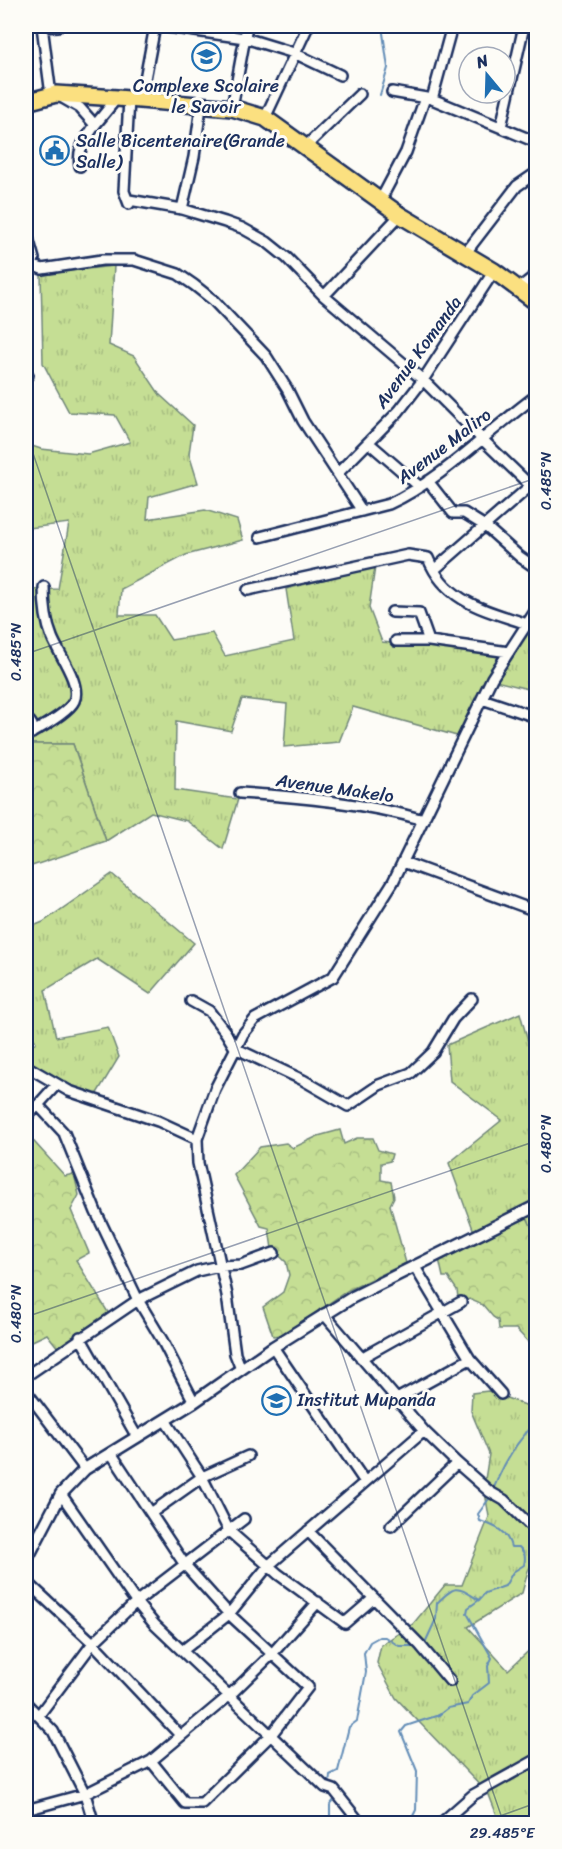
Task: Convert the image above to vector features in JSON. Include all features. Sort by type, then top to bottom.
[{"type":"highway","points":[[26,102],[53,95],[129,99],[232,108],[265,118],[400,215],[494,271],[537,302]]},
{"type":"street","points":[[58,26],[42,26],[53,95],[80,108],[95,125]]},
{"type":"street","points":[[340,75],[294,53],[245,38],[157,26],[129,99],[124,191],[129,204],[129,200],[182,209],[242,228],[267,242],[287,258],[324,296],[423,380],[482,439],[535,486],[484,526],[434,570]]},
{"type":"street","points":[[232,108],[247,26]]},
{"type":"street","points":[[265,118],[308,26]]},
{"type":"street","points":[[380,201],[406,152],[428,99],[452,26]]},
{"type":"street","points":[[501,127],[524,26]]},
{"type":"street","points":[[392,92],[428,99],[537,142]]},
{"type":"street","points":[[305,147],[360,94]]},
{"type":"street","points":[[80,166],[78,154],[81,145],[95,125],[129,99]]},
{"type":"street","points":[[182,209],[194,157],[201,107]]},
{"type":"street","points":[[464,255],[517,186],[537,173]]},
{"type":"street","points":[[324,296],[400,215]]},
{"type":"street","points":[[26,231],[34,259],[28,266],[42,269],[102,260],[134,260],[178,274],[213,300],[266,356],[287,389],[303,421],[362,511]]},
{"type":"street","name":"Avenue Komanda","points":[[338,473],[399,411],[423,380],[494,271]]},
{"type":"street","points":[[518,289],[537,275]]},
{"type":"street","name":"Avenue Maliro","points":[[260,537],[389,504],[424,484],[537,396]]},
{"type":"street","points":[[369,443],[424,484],[453,513],[464,513],[484,526],[520,557],[537,568]]},
{"type":"street","points":[[248,590],[408,555],[428,558],[442,583],[456,595],[478,608],[527,624]]},
{"type":"street","points":[[29,734],[68,709],[74,701],[76,689],[51,637],[44,610],[44,587]]},
{"type":"street","points":[[241,1369],[235,1354],[227,1295],[198,1163],[197,1139],[215,1089],[243,1034],[255,1019],[333,978],[393,882],[492,678],[537,610]]},
{"type":"street","points":[[392,612],[419,613],[429,641]]},
{"type":"street","points":[[396,641],[429,641],[509,652]]},
{"type":"street","points":[[482,699],[537,717]]},
{"type":"street","points":[[26,723],[30,722],[32,725],[29,734]]},
{"type":"street","name":"Avenue Makelo","points":[[240,793],[313,798],[424,820]]},
{"type":"street","points":[[403,862],[537,911]]},
{"type":"street","points":[[191,1001],[209,1011],[235,1048],[303,1080],[348,1106],[379,1085],[411,1073],[433,1052],[453,1019],[472,999]]},
{"type":"street","points":[[26,1066],[56,1085],[158,1121],[197,1139]]},
{"type":"street","points":[[26,1118],[56,1085]]},
{"type":"street","points":[[38,1106],[64,1133],[96,1212],[138,1300],[194,1402]]},
{"type":"street","points":[[26,1561],[60,1494],[85,1469],[194,1402],[273,1347],[353,1297],[537,1206]]},
{"type":"street","points":[[26,1376],[80,1337],[138,1300],[197,1271],[219,1266],[241,1265],[274,1253]]},
{"type":"street","points":[[415,1268],[470,1359],[501,1394]]},
{"type":"street","points":[[361,1358],[461,1302]]},
{"type":"street","points":[[324,1314],[424,1431],[492,1494],[504,1500],[537,1531]]},
{"type":"street","points":[[80,1337],[137,1437]]},
{"type":"street","points":[[273,1347],[365,1482]]},
{"type":"street","points":[[396,1399],[470,1359]]},
{"type":"street","points":[[26,1391],[85,1469]]},
{"type":"street","points":[[165,1420],[202,1478],[229,1531],[268,1566],[345,1623],[374,1598]]},
{"type":"street","points":[[182,1651],[229,1614],[268,1566],[424,1431]]},
{"type":"street","points":[[111,1453],[185,1565],[229,1614],[308,1687],[271,1735],[202,1803],[184,1803],[151,1761]]},
{"type":"street","points":[[151,1513],[202,1478],[248,1456]]},
{"type":"street","points":[[391,1526],[457,1463]]},
{"type":"street","points":[[60,1494],[136,1602],[155,1625],[330,1789],[361,1824]]},
{"type":"street","points":[[39,1715],[93,1643],[136,1602],[244,1519]]},
{"type":"street","points":[[308,1531],[421,1646],[450,1680]]},
{"type":"street","points":[[26,1581],[93,1643],[181,1736]]},
{"type":"street","points":[[26,1810],[85,1794],[151,1761],[230,1695],[272,1655],[318,1602]]},
{"type":"street","points":[[26,1703],[53,1731],[85,1794],[94,1824]]},
{"type":"street","points":[[440,1824],[473,1795],[537,1760]]},
{"type":"green space","points":[[114,266],[109,345],[134,356],[160,395],[193,425],[189,454],[198,483],[149,497],[147,519],[205,510],[237,520],[243,540],[186,555],[121,589],[119,615],[155,615],[171,640],[212,633],[225,656],[294,641],[286,589],[375,567],[369,608],[382,642],[512,656],[536,622],[536,691],[488,679],[457,736],[353,707],[339,742],[284,747],[287,704],[242,699],[231,731],[176,721],[175,790],[238,799],[223,849],[187,821],[151,812],[106,841],[73,744],[26,744],[26,590],[58,589],[69,523],[29,528],[26,525],[26,444],[41,449],[88,454],[130,442],[115,415],[69,412],[43,363],[41,274]]},
{"type":"green space","points":[[26,744],[73,744],[106,841],[26,868]]},
{"type":"green space","points":[[112,874],[194,943],[150,994],[97,959],[45,990],[56,1037],[108,1027],[119,1057],[96,1095],[59,1081],[26,1061],[26,1049],[36,1042],[26,1025],[26,929],[43,922]]},
{"type":"green space","points":[[520,1013],[536,1070],[536,1237],[525,1215],[477,1240],[449,1163],[502,1120],[450,1081],[447,1045]]},
{"type":"green space","points":[[340,1130],[344,1144],[357,1138],[373,1138],[378,1150],[392,1154],[390,1161],[381,1163],[381,1180],[391,1182],[394,1197],[390,1205],[406,1263],[347,1291],[283,1335],[273,1336],[263,1307],[283,1292],[289,1275],[286,1262],[272,1249],[269,1228],[261,1226],[234,1175],[260,1147],[286,1143],[293,1148],[318,1136]]},
{"type":"green space","points":[[26,1133],[65,1176],[74,1174],[79,1195],[71,1210],[89,1253],[76,1260],[109,1314],[58,1348],[47,1334],[26,1344]]},
{"type":"green space","points":[[526,1215],[536,1237],[536,1344],[531,1345],[516,1329],[499,1329],[498,1320],[483,1305],[469,1299],[459,1306],[457,1290],[448,1277],[443,1277],[439,1259]]},
{"type":"green space","points":[[488,1391],[536,1409],[536,1554],[522,1593],[468,1627],[508,1670],[536,1644],[536,1823],[500,1823],[489,1795],[396,1698],[377,1663],[381,1645],[413,1624],[445,1585],[462,1585],[489,1517],[484,1486],[489,1454],[471,1411],[472,1393]]},
{"type":"waterway","points":[[380,95],[388,68],[382,26]]},
{"type":"waterway","points":[[493,1490],[511,1454],[536,1423]]},
{"type":"waterway","points":[[424,1645],[436,1619],[437,1603],[448,1593],[456,1589],[461,1590],[479,1600],[485,1593],[505,1586],[513,1572],[524,1565],[523,1551],[519,1547],[511,1547],[507,1537],[500,1530],[480,1521],[478,1514],[491,1496]]},
{"type":"waterway","points":[[409,1824],[416,1810],[417,1771],[401,1732],[406,1726],[439,1715],[448,1708],[468,1704],[472,1696],[489,1683],[488,1666],[492,1658],[467,1613],[468,1608],[479,1600]]},
{"type":"waterway","points":[[329,1786],[330,1775],[338,1771],[349,1727],[357,1721],[366,1672],[364,1653],[370,1642],[379,1637],[385,1637],[399,1646],[416,1646]]},
{"type":"waterway","points":[[330,1824],[330,1805],[335,1795]]},
{"type":"place","name":"Complexe Scolaire le Savoir","points":[[206,57]]},
{"type":"place","name":"Salle Bicentenaire(Grande Salle)","points":[[55,151]]},
{"type":"place","name":"Institut Mupanda","points":[[276,1400]]}]
